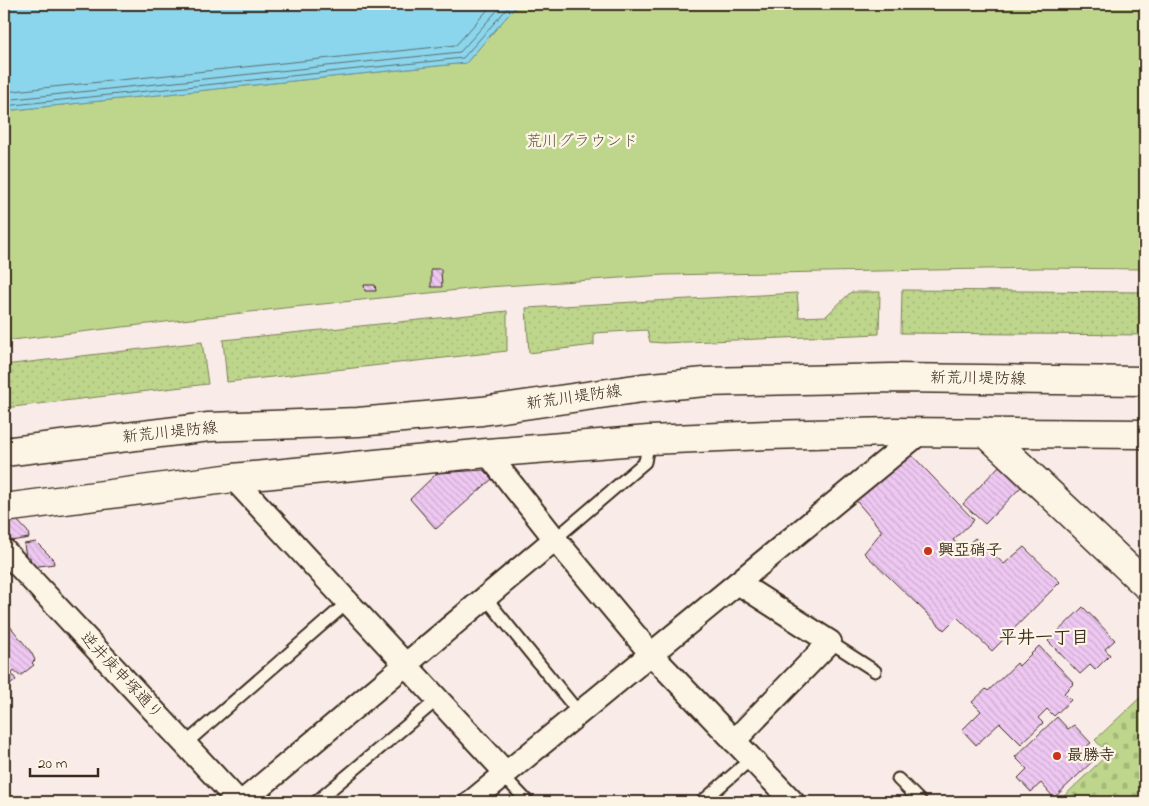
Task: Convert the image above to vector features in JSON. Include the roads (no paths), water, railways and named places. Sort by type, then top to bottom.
[{"type":"main road","name":"新荒川堤防線","points":[[4,452],[210,427],[358,422],[482,411],[642,388],[705,382],[892,378],[1145,381]]},
{"type":"main road","points":[[4,508],[233,478],[487,453],[649,440],[767,435],[921,432],[1145,434]]},
{"type":"main road","points":[[985,432],[1145,584]]},
{"type":"street","points":[[471,802],[921,432]]},
{"type":"street","points":[[487,453],[651,654],[793,802]]},
{"type":"street","points":[[233,478],[506,772]]},
{"type":"street","points":[[241,802],[555,538]]},
{"type":"street","name":"逆井庚申塚通り","points":[[4,550],[241,802]]},
{"type":"street","points":[[734,741],[830,642],[738,583]]},
{"type":"lane","points":[[555,538],[645,462],[649,440]]},
{"type":"lane","points":[[485,597],[579,713]]},
{"type":"lane","points":[[185,744],[348,602]]},
{"type":"lane","points":[[830,642],[875,671]]},
{"type":"lane","points":[[316,802],[438,699]]},
{"type":"lane","points":[[702,802],[751,758]]},
{"type":"lane","points":[[506,772],[509,782],[528,802]]},
{"type":"lane","points":[[898,779],[920,802]]},
{"type":"water","points":[[4,4],[518,4],[466,63],[4,111]]},
{"type":"place","name":"興亞硝子","points":[[928,551]]},
{"type":"place","name":"最勝寺","points":[[1057,756]]},
{"type":"district","name":"平井一丁目","points":[[1044,639]]},
{"type":"park label","name":"荒川グラウンド","points":[[582,142]]}]
